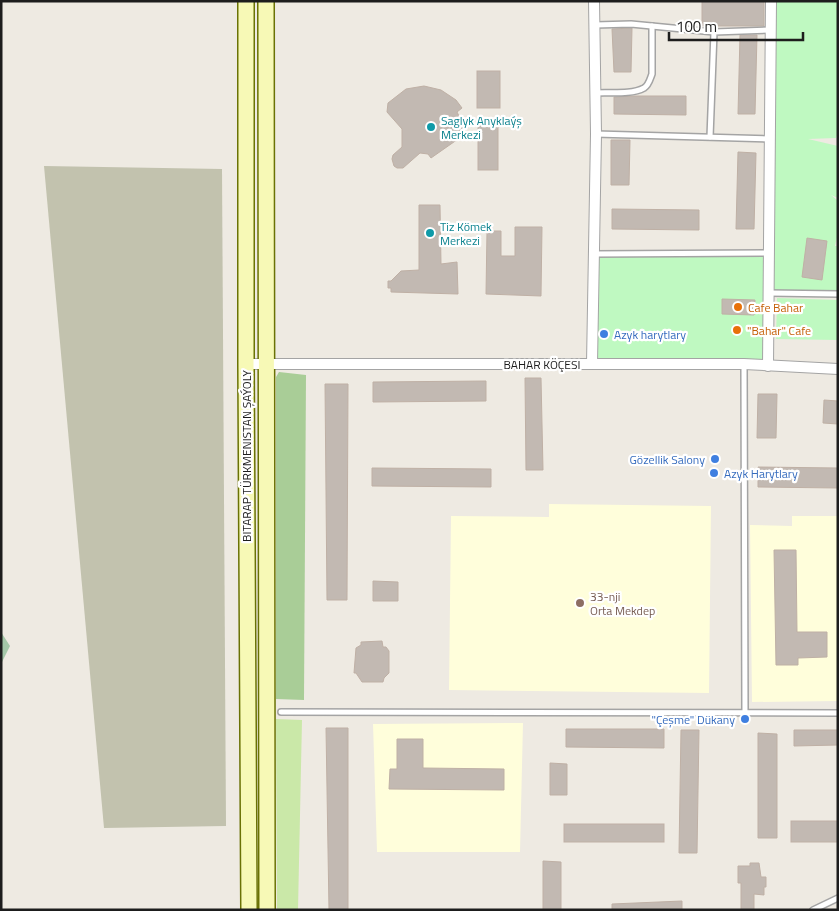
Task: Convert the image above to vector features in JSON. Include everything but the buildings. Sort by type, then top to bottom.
[{"type":"main road","name":"BITARAP TÜRKMENISTAN ŞAÝOLY","points":[[246,1],[249,910]]},
{"type":"main road","name":"BITARAP TÜRKMENISTAN ŞAÝOLY","points":[[266,1],[267,910]]},
{"type":"street","points":[[592,364],[596,134],[594,1]]},
{"type":"street","points":[[768,366],[770,293],[770,1]]},
{"type":"street","name":"BAHAR KÖÇESI","points":[[246,364],[744,364],[838,369]]},
{"type":"lane","points":[[594,25],[631,24],[714,32],[770,30]]},
{"type":"lane","points":[[595,93],[631,92],[645,87],[650,81],[652,74],[652,26]]},
{"type":"lane","points":[[710,137],[714,32]]},
{"type":"lane","points":[[596,134],[770,139]]},
{"type":"lane","points":[[593,254],[770,253]]},
{"type":"lane","points":[[770,293],[838,294]]},
{"type":"lane","points":[[744,364],[745,712]]},
{"type":"lane","points":[[282,712],[838,713]]},
{"type":"lane","points":[[813,910],[838,898]]},
{"type":"shaded area","points":[[44,166],[222,169],[226,826],[104,828]]},
{"type":"shaded area","name":"33-nji Orta Mekdep","points":[[549,504],[711,506],[709,693],[449,690],[451,516],[549,517]]},
{"type":"shaded area","points":[[792,516],[838,516],[838,701],[752,702],[750,525],[792,526]]},
{"type":"shaded area","points":[[1,632],[10,646],[1,664]]},
{"type":"shaded area","points":[[523,723],[520,852],[377,852],[373,724]]},
{"type":"green space","points":[[771,1],[838,1],[838,132],[836,138],[808,139],[838,146],[838,198],[831,195],[838,201],[838,233],[835,246],[838,246],[838,294],[769,293]]},
{"type":"green space","points":[[597,252],[765,252],[765,360],[597,360]]},
{"type":"green space","points":[[777,298],[838,300],[838,340],[776,339]]},
{"type":"green space","points":[[279,372],[306,375],[304,700],[276,699],[276,377]]},
{"type":"green space","points":[[276,719],[302,720],[298,910],[277,910]]},
{"type":"place","name":"Saglyk Anyklaýş Merkezi","points":[[431,127]]},
{"type":"place","name":"Tiz Kömek Merkezi","points":[[430,233]]},
{"type":"place","name":"Cafe Bahar","points":[[738,307]]},
{"type":"place","name":"\"Bahar\" Cafe","points":[[737,330]]},
{"type":"place","name":"Azyk harytlary","points":[[604,334]]},
{"type":"place","name":"Gözellik Salony","points":[[715,459]]},
{"type":"place","name":"Azyk Harytlary","points":[[714,473]]},
{"type":"place","name":"33-nji Orta Mekdep","points":[[580,603]]},
{"type":"place","name":"\"Çeşme\" Dükany","points":[[745,719]]}]
